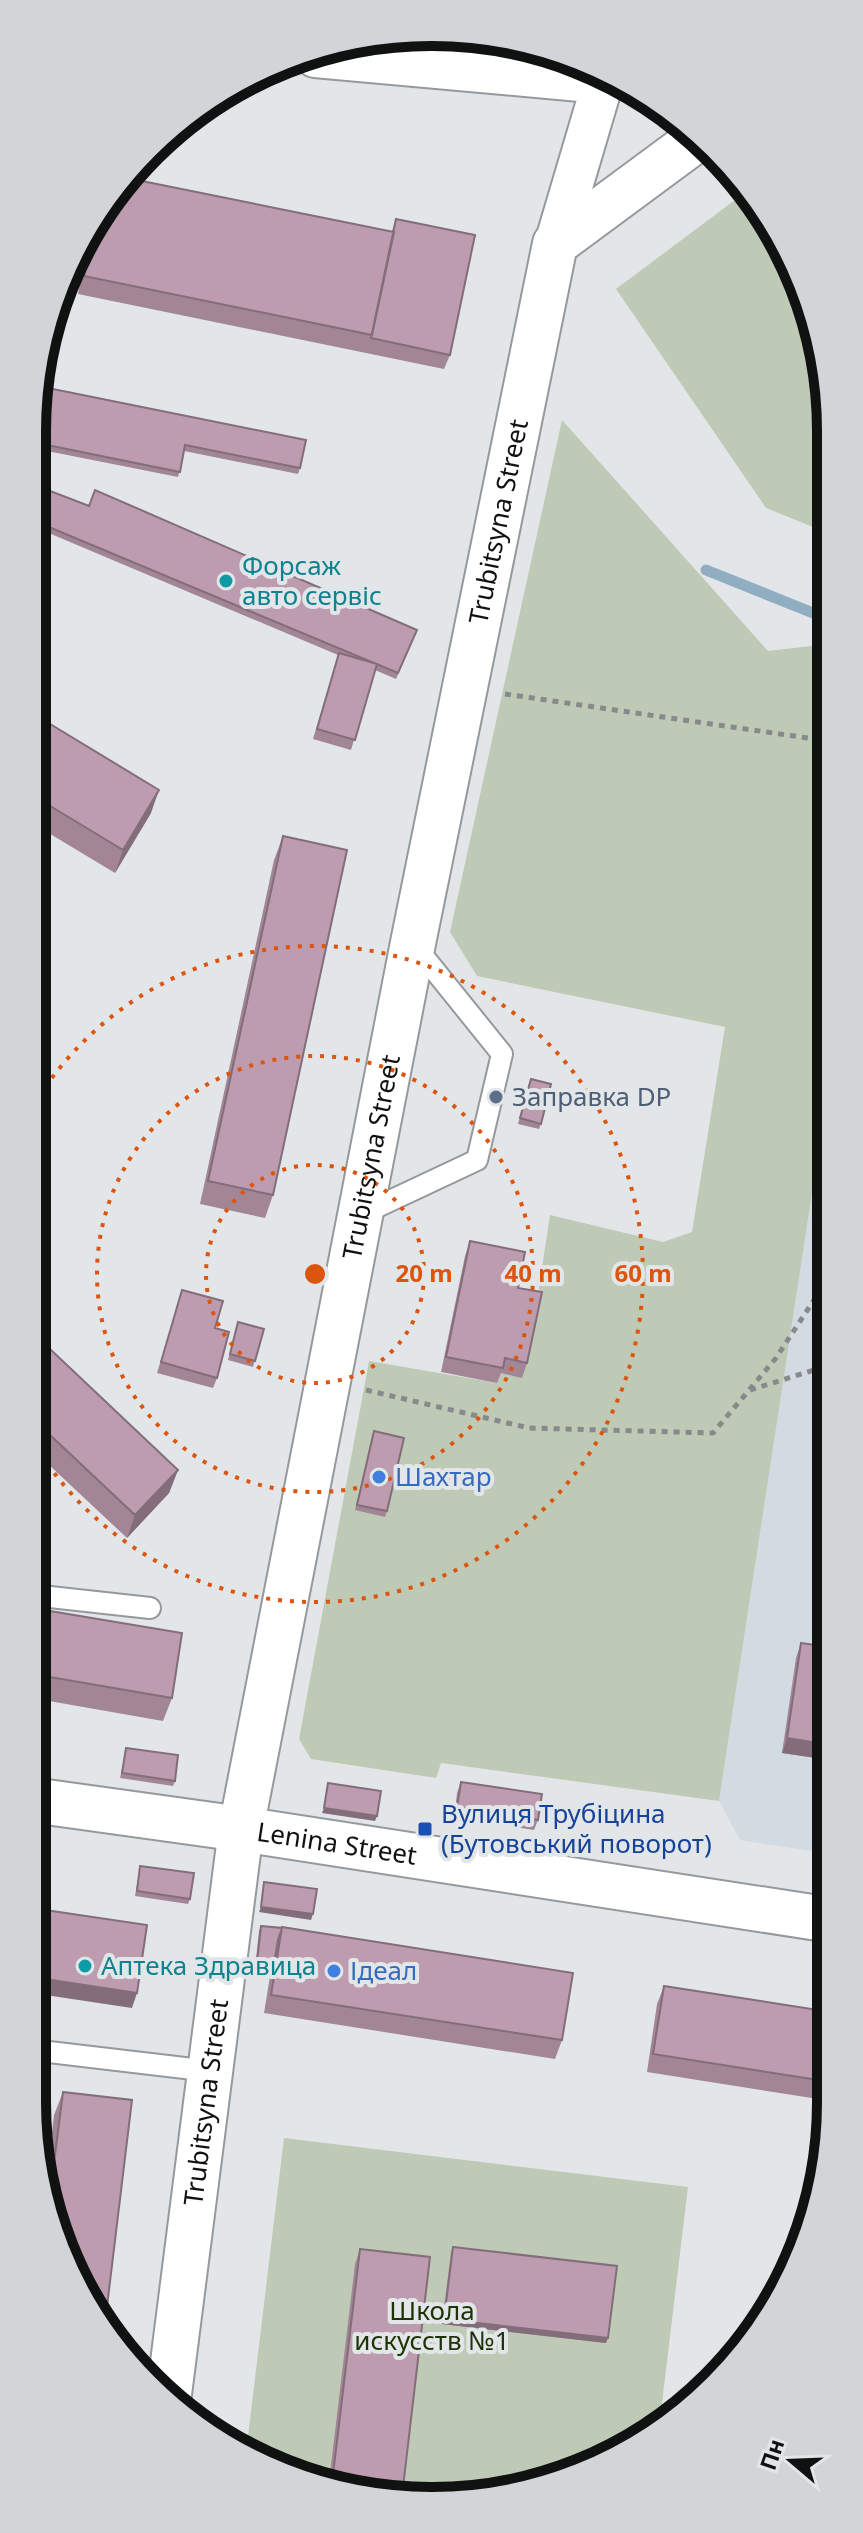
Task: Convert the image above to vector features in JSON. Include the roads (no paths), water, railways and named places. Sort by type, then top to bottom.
[{"type":"street","points":[[334,58],[584,78]]},
{"type":"street","name":"Trubitsyna Street","points":[[170,2385],[241,1829],[413,943],[555,244],[601,86]]},
{"type":"street","points":[[555,244],[689,145]]},
{"type":"street","name":"Lenina Street","points":[[46,1802],[817,1918]]},
{"type":"lane","points":[[360,1215],[477,1160],[502,1054],[413,943]]},
{"type":"lane","points":[[46,1597],[150,1608]]},
{"type":"lane","points":[[46,2052],[210,2071]]},
{"type":"waterway","points":[[706,570],[817,615]]},
{"type":"place","name":"Форсаж авто сервіс","points":[[226,581]]},
{"type":"place","name":"Заправка DP","points":[[496,1097]]},
{"type":"place","name":"Шахтар","points":[[379,1477]]},
{"type":"place","name":"Вулиця Трубіцина (Бутовський поворот)","points":[[425,1829]]},
{"type":"place","name":"Аптека Здравица","points":[[85,1966]]},
{"type":"place","name":"Ідеал","points":[[334,1971]]},
{"type":"park label","name":"Школа искусств №1","points":[[432,2326]]}]
